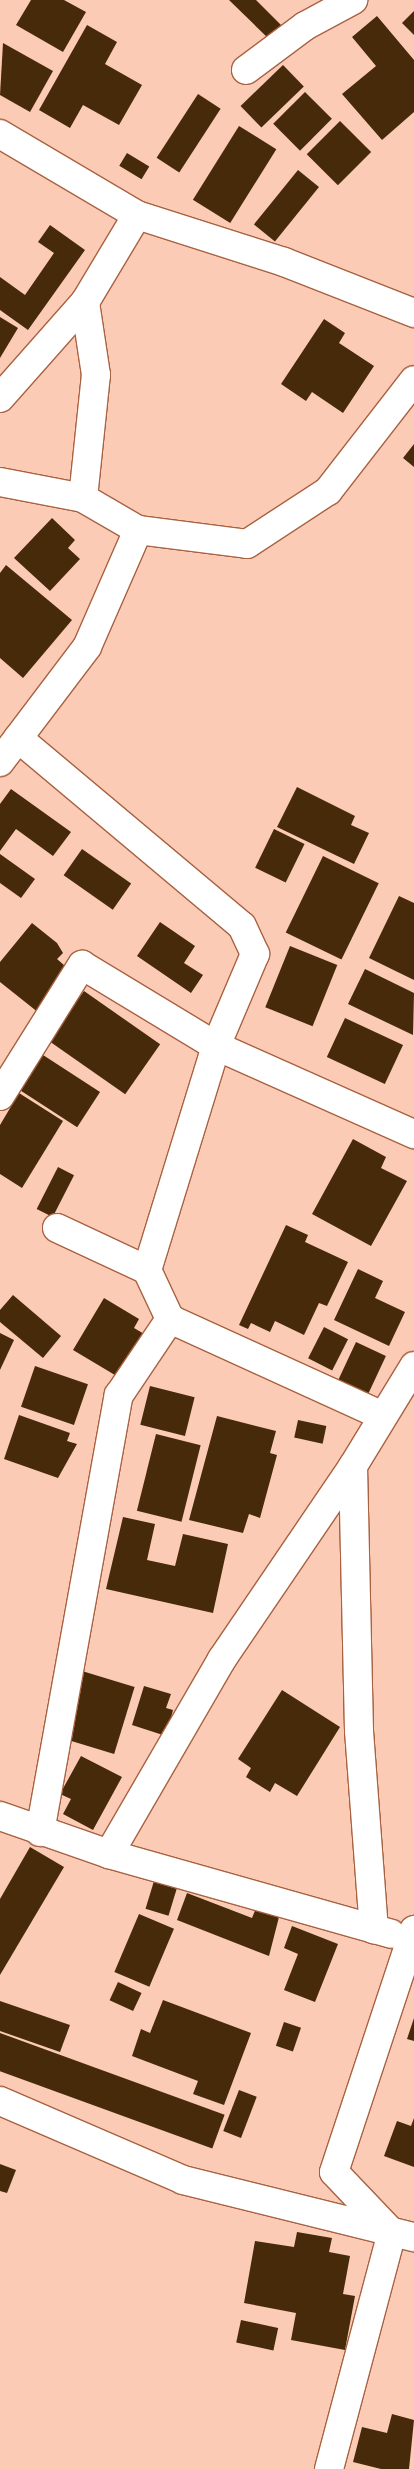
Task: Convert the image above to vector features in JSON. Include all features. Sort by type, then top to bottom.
[{"type":"street","points":[[246,70],[305,26],[353,0]]},
{"type":"street","points":[[0,134],[137,215],[284,262],[414,313]]},
{"type":"street","points":[[0,398],[85,302],[137,215]]},
{"type":"street","points":[[83,498],[96,375],[85,302]]},
{"type":"street","points":[[0,482],[83,498],[138,530],[247,544],[328,491],[414,380]]},
{"type":"street","points":[[0,762],[87,647],[138,530]]},
{"type":"street","points":[[18,738],[242,926],[256,954],[216,1046],[147,1270]]},
{"type":"street","points":[[0,1096],[82,965],[216,1046],[414,1134]]},
{"type":"street","points":[[58,1228],[147,1270],[170,1318],[382,1415]]},
{"type":"street","points":[[40,1832],[119,1395],[170,1318]]},
{"type":"street","points":[[109,1854],[222,1658],[354,1466],[382,1415],[414,1366]]},
{"type":"street","points":[[354,1466],[359,1731],[374,1929]]},
{"type":"street","points":[[0,1816],[40,1832],[109,1854],[374,1929],[412,1936],[334,2172],[403,2235]]},
{"type":"street","points":[[0,2101],[183,2180],[403,2235]]},
{"type":"street","points":[[329,2469],[403,2235]]},
{"type":"building","points":[[31,0],[64,0],[86,12],[63,52],[16,25]]},
{"type":"building","points":[[229,0],[256,0],[284,28],[271,41]]},
{"type":"building","points":[[414,11],[414,35],[402,23]]},
{"type":"building","points":[[377,16],[414,60],[414,112],[382,140],[342,94],[376,66],[352,37]]},
{"type":"building","points":[[87,25],[117,42],[105,64],[142,85],[119,125],[83,105],[70,128],[39,110]]},
{"type":"building","points":[[3,43],[53,71],[30,112],[0,95]]},
{"type":"building","points":[[283,65],[304,87],[261,128],[241,106]]},
{"type":"building","points":[[305,92],[332,119],[300,151],[273,124]]},
{"type":"building","points":[[198,94],[221,109],[179,172],[157,158]]},
{"type":"building","points":[[340,121],[371,152],[338,185],[307,154]]},
{"type":"building","points":[[239,126],[276,149],[230,223],[193,200]]},
{"type":"building","points":[[127,153],[149,166],[142,179],[119,166]]},
{"type":"building","points":[[298,170],[319,187],[275,241],[254,224]]},
{"type":"building","points":[[50,225],[85,250],[28,330],[0,310],[0,277],[25,295],[54,253],[38,242]]},
{"type":"building","points":[[0,317],[18,328],[0,358]]},
{"type":"building","points":[[324,319],[345,333],[339,343],[374,366],[343,413],[312,392],[306,401],[281,384]]},
{"type":"building","points":[[414,444],[414,467],[403,458]]},
{"type":"building","points":[[52,518],[75,540],[68,548],[80,559],[50,591],[14,558]]},
{"type":"building","points":[[6,565],[72,620],[23,678],[0,658],[0,573]]},
{"type":"building","points":[[297,787],[355,816],[351,825],[369,833],[354,864],[277,827]]},
{"type":"building","points":[[11,789],[71,832],[53,856],[16,829],[0,851],[0,804]]},
{"type":"building","points":[[274,829],[305,844],[286,883],[255,868]]},
{"type":"building","points":[[82,849],[131,883],[113,910],[64,875]]},
{"type":"building","points":[[0,854],[35,879],[21,898],[0,883]]},
{"type":"building","points":[[323,856],[379,883],[341,960],[286,932]]},
{"type":"building","points":[[399,896],[414,903],[414,980],[369,958]]},
{"type":"building","points":[[160,922],[195,946],[184,963],[203,975],[191,993],[137,956]]},
{"type":"building","points":[[32,923],[57,943],[63,953],[57,959],[72,972],[39,1013],[0,982],[0,962]]},
{"type":"building","points":[[290,946],[337,965],[313,1026],[265,1007]]},
{"type":"building","points":[[365,969],[414,993],[413,1035],[348,1004]]},
{"type":"building","points":[[84,991],[160,1044],[125,1094],[49,1041]]},
{"type":"building","points":[[345,1018],[403,1045],[385,1084],[327,1057]]},
{"type":"building","points":[[43,1055],[100,1092],[77,1127],[20,1090]]},
{"type":"building","points":[[19,1093],[63,1121],[22,1188],[0,1174],[0,1125]]},
{"type":"building","points":[[353,1139],[386,1157],[381,1168],[407,1181],[371,1246],[312,1214]]},
{"type":"building","points":[[58,1167],[74,1175],[53,1217],[37,1209]]},
{"type":"building","points":[[286,1225],[308,1235],[305,1242],[348,1262],[327,1306],[319,1303],[304,1335],[275,1321],[270,1332],[251,1323],[248,1329],[239,1325]]},
{"type":"building","points":[[358,1269],[383,1281],[375,1298],[405,1312],[389,1346],[334,1320]]},
{"type":"building","points":[[13,1295],[61,1336],[43,1358],[0,1322],[0,1310]]},
{"type":"building","points":[[104,1298],[139,1319],[134,1328],[151,1338],[125,1381],[73,1350]]},
{"type":"building","points":[[324,1327],[348,1339],[332,1370],[308,1358]]},
{"type":"building","points":[[0,1333],[14,1340],[0,1370]]},
{"type":"building","points":[[356,1342],[386,1356],[368,1394],[338,1380]]},
{"type":"building","points":[[35,1366],[88,1384],[74,1425],[21,1407]]},
{"type":"building","points":[[150,1386],[195,1397],[185,1436],[140,1425]]},
{"type":"building","points":[[19,1415],[70,1433],[67,1441],[77,1444],[58,1478],[4,1459]]},
{"type":"building","points":[[217,1416],[276,1431],[270,1453],[277,1455],[260,1518],[249,1514],[243,1533],[189,1520]]},
{"type":"building","points":[[298,1420],[326,1426],[323,1444],[294,1438]]},
{"type":"building","points":[[156,1434],[201,1445],[182,1522],[137,1511]]},
{"type":"building","points":[[123,1517],[155,1524],[147,1560],[175,1566],[183,1534],[228,1544],[213,1613],[106,1589]]},
{"type":"building","points":[[82,1671],[135,1687],[114,1754],[62,1738]]},
{"type":"building","points":[[144,1686],[171,1694],[166,1708],[173,1710],[166,1736],[132,1725]]},
{"type":"building","points":[[282,1690],[340,1727],[297,1796],[275,1783],[270,1792],[246,1777],[251,1768],[238,1759]]},
{"type":"building","points":[[81,1756],[122,1777],[93,1830],[63,1814],[71,1799],[60,1794]]},
{"type":"building","points":[[30,1847],[64,1867],[0,1975],[0,1899]]},
{"type":"building","points":[[154,1881],[177,1888],[168,1916],[146,1909]]},
{"type":"building","points":[[187,1893],[252,1918],[256,1908],[279,1917],[269,1956],[177,1920]]},
{"type":"building","points":[[139,1914],[174,1929],[149,1987],[114,1972]]},
{"type":"building","points":[[292,1926],[338,1944],[315,2002],[284,1990],[298,1954],[284,1948]]},
{"type":"building","points":[[118,1982],[142,1993],[133,2011],[110,2000]]},
{"type":"building","points":[[163,2000],[251,2033],[224,2105],[193,2094],[198,2081],[132,2056],[141,2029],[150,2033]]},
{"type":"building","points":[[0,2001],[70,2025],[60,2052],[0,2031]]},
{"type":"building","points":[[414,2018],[414,2041],[407,2039]]},
{"type":"building","points":[[284,2022],[301,2028],[293,2051],[276,2046]]},
{"type":"building","points":[[0,2033],[225,2115],[212,2149],[0,2071]]},
{"type":"building","points":[[239,2090],[257,2097],[241,2138],[223,2131]]},
{"type":"building","points":[[414,2118],[414,2167],[384,2156],[397,2121],[411,2126]]},
{"type":"building","points":[[0,2164],[16,2170],[7,2193],[0,2191]]},
{"type":"building","points":[[297,2232],[332,2238],[329,2252],[350,2256],[343,2294],[355,2296],[345,2350],[291,2340],[296,2313],[244,2303],[255,2241],[294,2247]]},
{"type":"building","points":[[241,2320],[278,2328],[273,2350],[236,2342]]},
{"type":"building","points":[[392,2414],[414,2420],[409,2469],[381,2469],[353,2462],[362,2427],[387,2433]]}]
